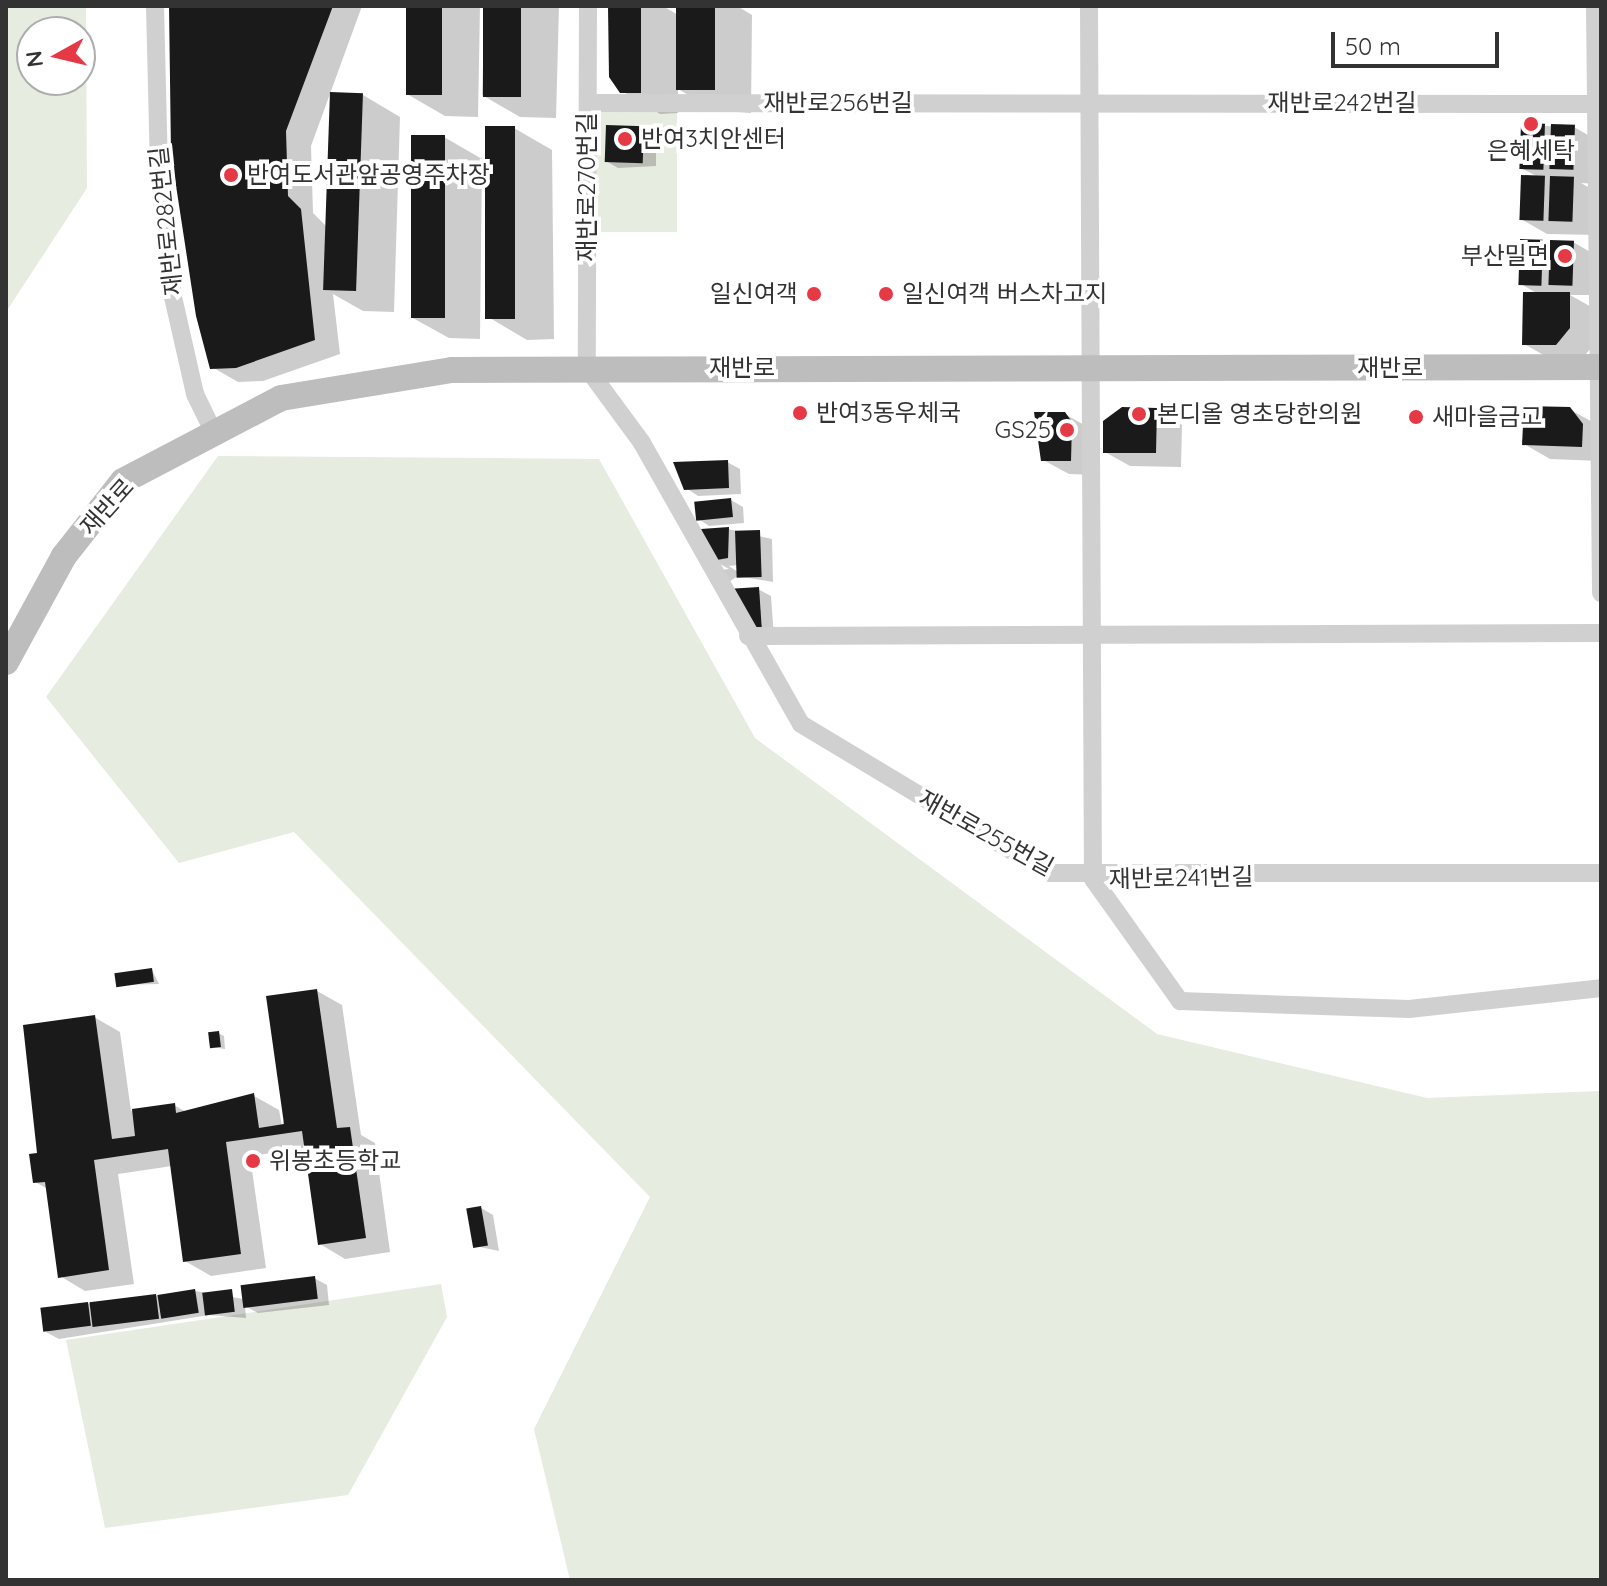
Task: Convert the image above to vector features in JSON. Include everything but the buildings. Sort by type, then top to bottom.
[{"type":"main road","name":"재반로","points":[[6,662],[64,556],[123,481],[213,431],[281,398],[452,370],[1600,367]]},
{"type":"street","name":"재반로282번길","points":[[155,6],[159,172],[173,297],[195,394],[213,431]]},
{"type":"street","name":"재반로270번길","points":[[587,368],[588,6]]},
{"type":"street","points":[[1088,369],[1089,6]]},
{"type":"street","points":[[1595,6],[1599,104],[1601,593]]},
{"type":"street","name":"재반로256번길","points":[[588,103],[1089,103]]},
{"type":"street","name":"재반로242번길","points":[[1089,103],[1599,104]]},
{"type":"street","name":"재반로255번길","points":[[587,368],[642,443],[748,636],[801,724],[1049,873],[1093,879],[1088,369]]},
{"type":"street","points":[[748,636],[1091,631],[1601,633]]},
{"type":"street","name":"재반로241번길","points":[[1093,879],[1601,873]]},
{"type":"street","name":"재반로241번길","points":[[1093,879],[1180,1001],[1409,1009],[1601,988]]},
{"type":"shaded area","points":[[6,6],[86,6],[86,16],[16,16],[16,96],[86,96],[87,188],[6,312]]},
{"type":"shaded area","points":[[588,103],[677,103],[677,232],[588,232]]},
{"type":"shaded area","points":[[218,456],[599,459],[755,738],[1157,1034],[1427,1098],[1601,1091],[1601,1580],[570,1580],[534,1429],[650,1197],[294,832],[179,863],[46,697]]},
{"type":"shaded area","points":[[441,1284],[447,1317],[348,1495],[105,1528],[66,1340]]},
{"type":"place","name":"은혜세탁","points":[[1531,124]]},
{"type":"place","name":"반여3치안센터","points":[[625,139]]},
{"type":"place","name":"반여도서관앞공영주차장","points":[[231,175]]},
{"type":"place","name":"부산밀면","points":[[1565,256]]},
{"type":"place","name":"일신여객","points":[[814,294]]},
{"type":"place","name":"일신여객 버스차고지","points":[[886,294]]},
{"type":"place","name":"반여3동우체국","points":[[800,413]]},
{"type":"place","name":"본디올 영초당한의원","points":[[1139,414]]},
{"type":"place","name":"새마을금고","points":[[1416,417]]},
{"type":"place","name":"GS25","points":[[1067,430]]},
{"type":"place","name":"위봉초등학교","points":[[253,1161]]}]
